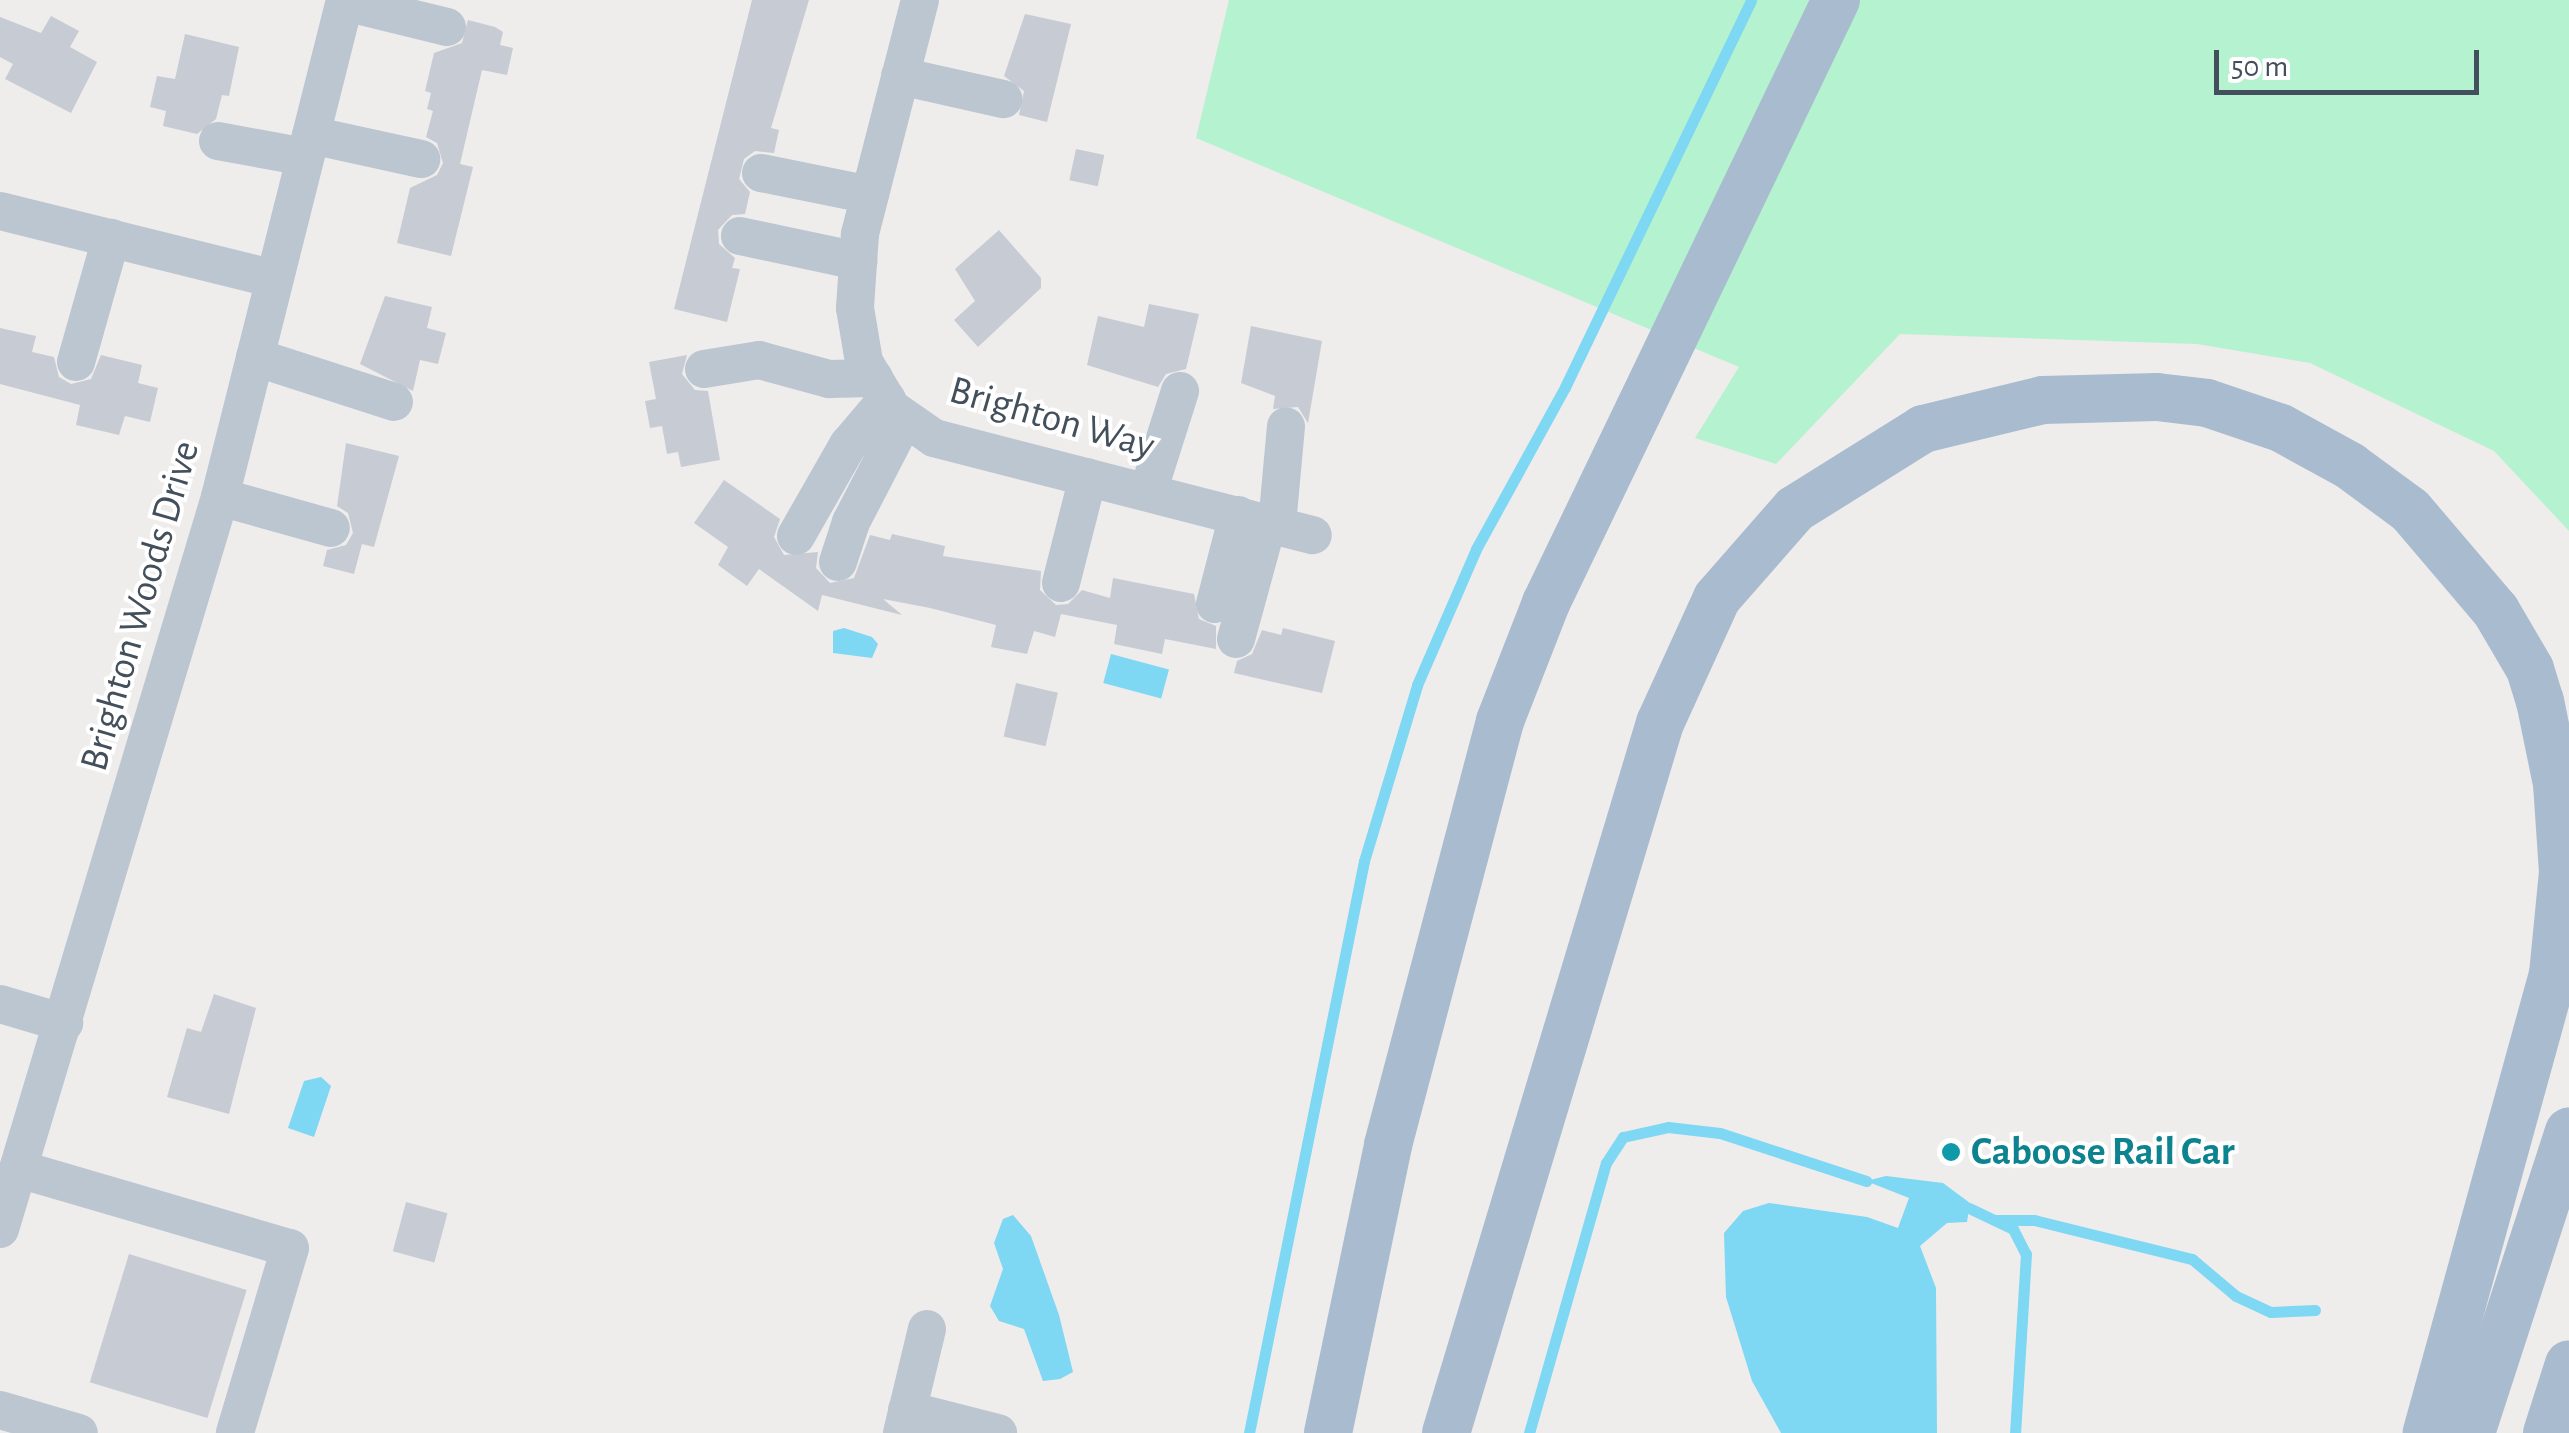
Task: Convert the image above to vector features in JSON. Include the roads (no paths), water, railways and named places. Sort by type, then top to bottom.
[{"type":"main road","points":[[1328,1433],[1388,1145],[1500,722],[1546,603],[1836,0]]},
{"type":"main road","points":[[1446,1433],[1660,723],[1718,598],[1795,510],[1923,429],[2043,400],[2157,396],[2207,403],[2282,428],[2350,466],[2410,510],[2496,611],[2530,669],[2540,701],[2557,784],[2563,872],[2553,974],[2427,1433]]},
{"type":"main road","points":[[2470,1433],[2569,1132]]},
{"type":"main road","points":[[2547,1433],[2569,1364]]},
{"type":"street","points":[[838,562],[888,398],[854,308],[870,195],[920,0]]},
{"type":"street","points":[[345,1],[448,28]]},
{"type":"street","name":"Brighton Woods Drive","points":[[0,1229],[220,497],[345,1]]},
{"type":"street","points":[[900,76],[1004,99]]},
{"type":"street","points":[[218,141],[421,159]]},
{"type":"street","points":[[761,173],[870,195]]},
{"type":"street","points":[[0,211],[274,278]]},
{"type":"street","points":[[740,236],[858,261]]},
{"type":"street","points":[[76,362],[111,238]]},
{"type":"street","points":[[255,358],[394,402]]},
{"type":"street","points":[[704,370],[759,360],[888,398]]},
{"type":"street","points":[[1148,492],[1180,391]]},
{"type":"street","points":[[796,536],[848,445],[888,398]]},
{"type":"street","name":"Brighton Way","points":[[888,398],[934,438],[1274,524]]},
{"type":"street","points":[[1236,639],[1274,524],[1286,426]]},
{"type":"street","points":[[1061,583],[1088,477]]},
{"type":"street","points":[[220,497],[332,528]]},
{"type":"street","points":[[1215,604],[1274,524]]},
{"type":"street","points":[[0,1004],[64,1023]]},
{"type":"street","points":[[19,1169],[290,1248],[234,1433]]},
{"type":"street","points":[[927,1329],[904,1422],[998,1433]]},
{"type":"street","points":[[0,1410],[80,1433]]},
{"type":"water","points":[[844,628],[872,637],[878,644],[872,658],[833,653],[833,631]]},
{"type":"water","points":[[1111,654],[1169,670],[1161,699],[1103,683]]},
{"type":"water","points":[[321,1077],[331,1086],[314,1137],[288,1128],[304,1081]]},
{"type":"water","points":[[1886,1176],[1943,1183],[1970,1203],[1967,1222],[1947,1223],[1920,1246],[1936,1288],[1937,1433],[1781,1433],[1752,1381],[1726,1297],[1724,1233],[1743,1211],[1769,1203],[1867,1217],[1898,1228],[1909,1198],[1866,1181]]},
{"type":"water","points":[[1013,1215],[1031,1236],[1059,1315],[1073,1372],[1060,1379],[1043,1381],[1024,1329],[999,1321],[990,1306],[1003,1269],[994,1243],[1003,1219]]},
{"type":"waterway","points":[[1249,1433],[1364,861],[1417,685],[1476,549],[1565,387],[1751,0]]},
{"type":"waterway","points":[[1529,1433],[1606,1163],[1623,1137],[1668,1127],[1720,1133],[1866,1181]]},
{"type":"waterway","points":[[1969,1208],[2013,1229],[2026,1254],[2015,1433]]},
{"type":"waterway","points":[[1995,1220],[2034,1220],[2192,1259],[2236,1296],[2271,1312],[2315,1310]]},
{"type":"place","name":"Caboose Rail Car","points":[[1951,1152]]}]
